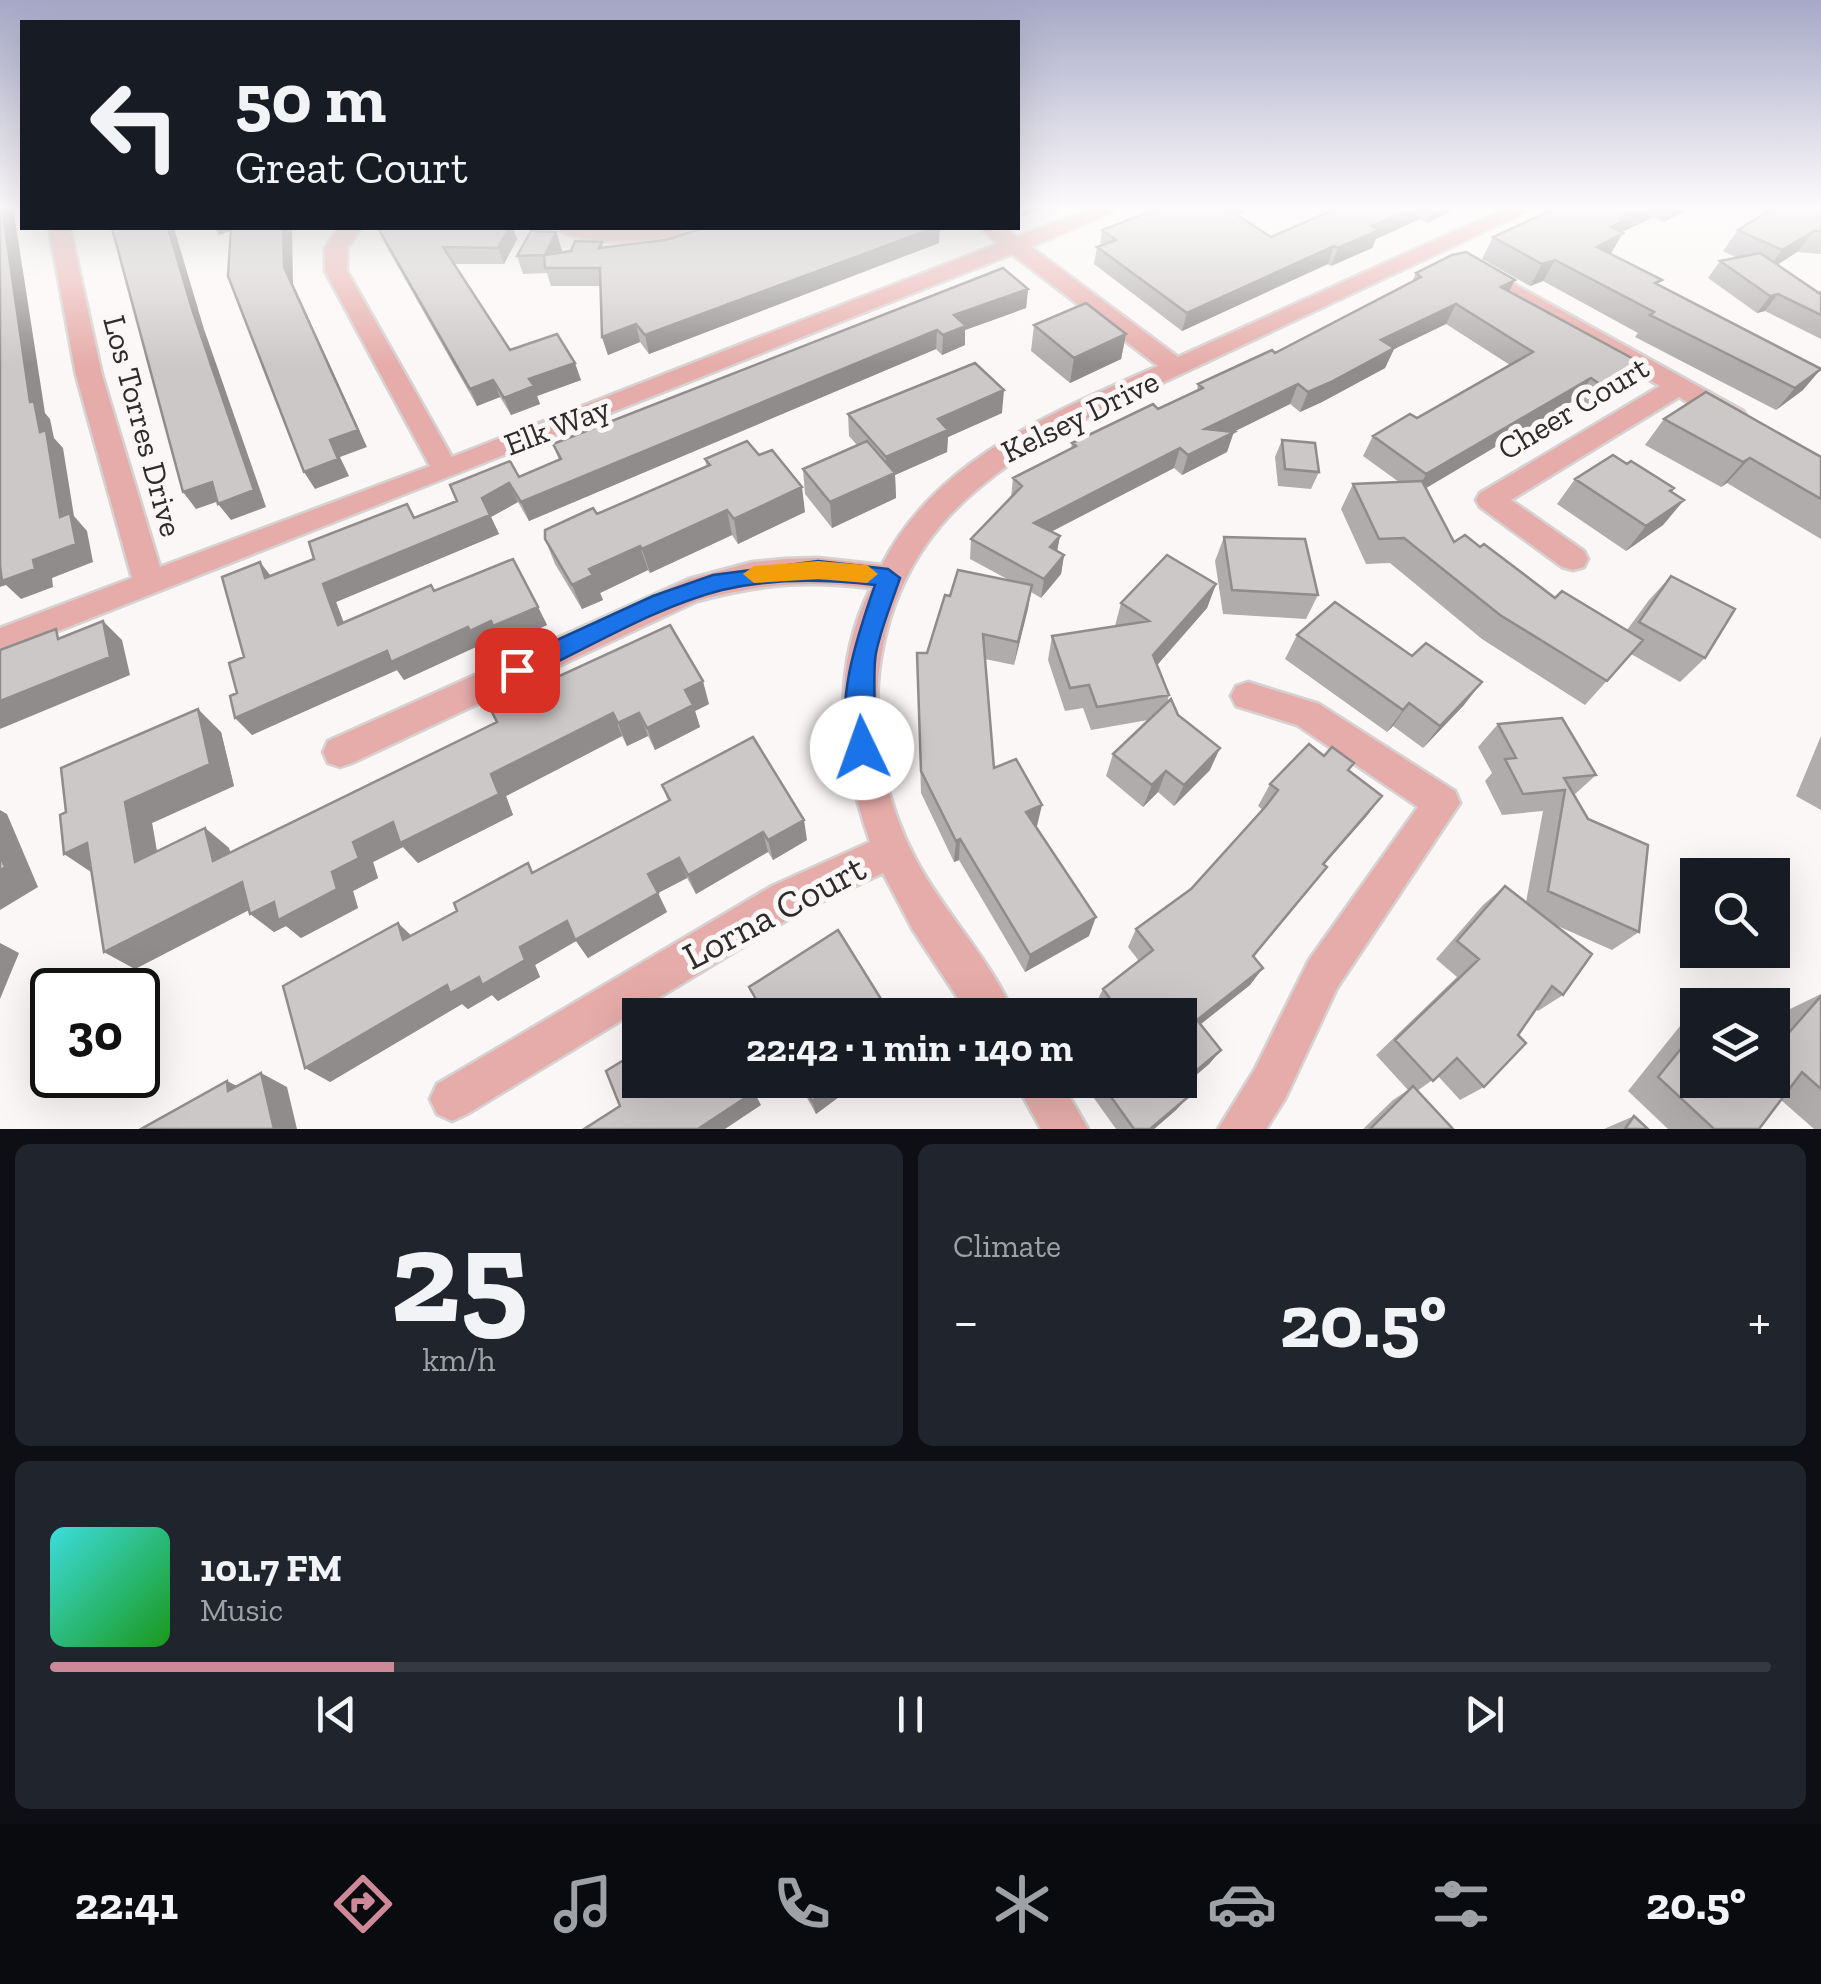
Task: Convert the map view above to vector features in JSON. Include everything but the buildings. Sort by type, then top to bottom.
[{"type":"street","name":"Los Torres Drive","points":[[65,260],[89,375],[149,583]]},
{"type":"street","points":[[336,260],[336,271],[446,470]]},
{"type":"street","name":"Elk Way","points":[[0,641],[985,260]]},
{"type":"street","points":[[1038,260],[1178,368]]},
{"type":"street","name":"Kelsey Drive","points":[[982,998],[906,882],[868,782],[860,715],[864,653],[888,578],[914,535],[944,498],[980,467],[1040,430],[1412,260]]},
{"type":"street","points":[[1457,260],[1757,429]]},
{"type":"street","name":"Cheer Court","points":[[1573,559],[1490,500],[1678,386]]},
{"type":"street","points":[[340,752],[689,591],[753,574],[785,571],[834,571],[888,578]]},
{"type":"street","points":[[1240,1129],[1270,1084],[1323,974],[1442,804],[1307,714],[1248,696]]},
{"type":"street","name":"Lorna Court","points":[[452,1099],[786,899],[891,850]]},
{"type":"street","points":[[1046,1098],[1066,1129]]},
{"type":"slow traffic","points":[[754,574],[818,570],[867,574]]},
{"type":"route","points":[[517,670],[689,591],[721,581],[753,574],[818,570],[888,578],[864,653],[860,684],[862,748]]}]
